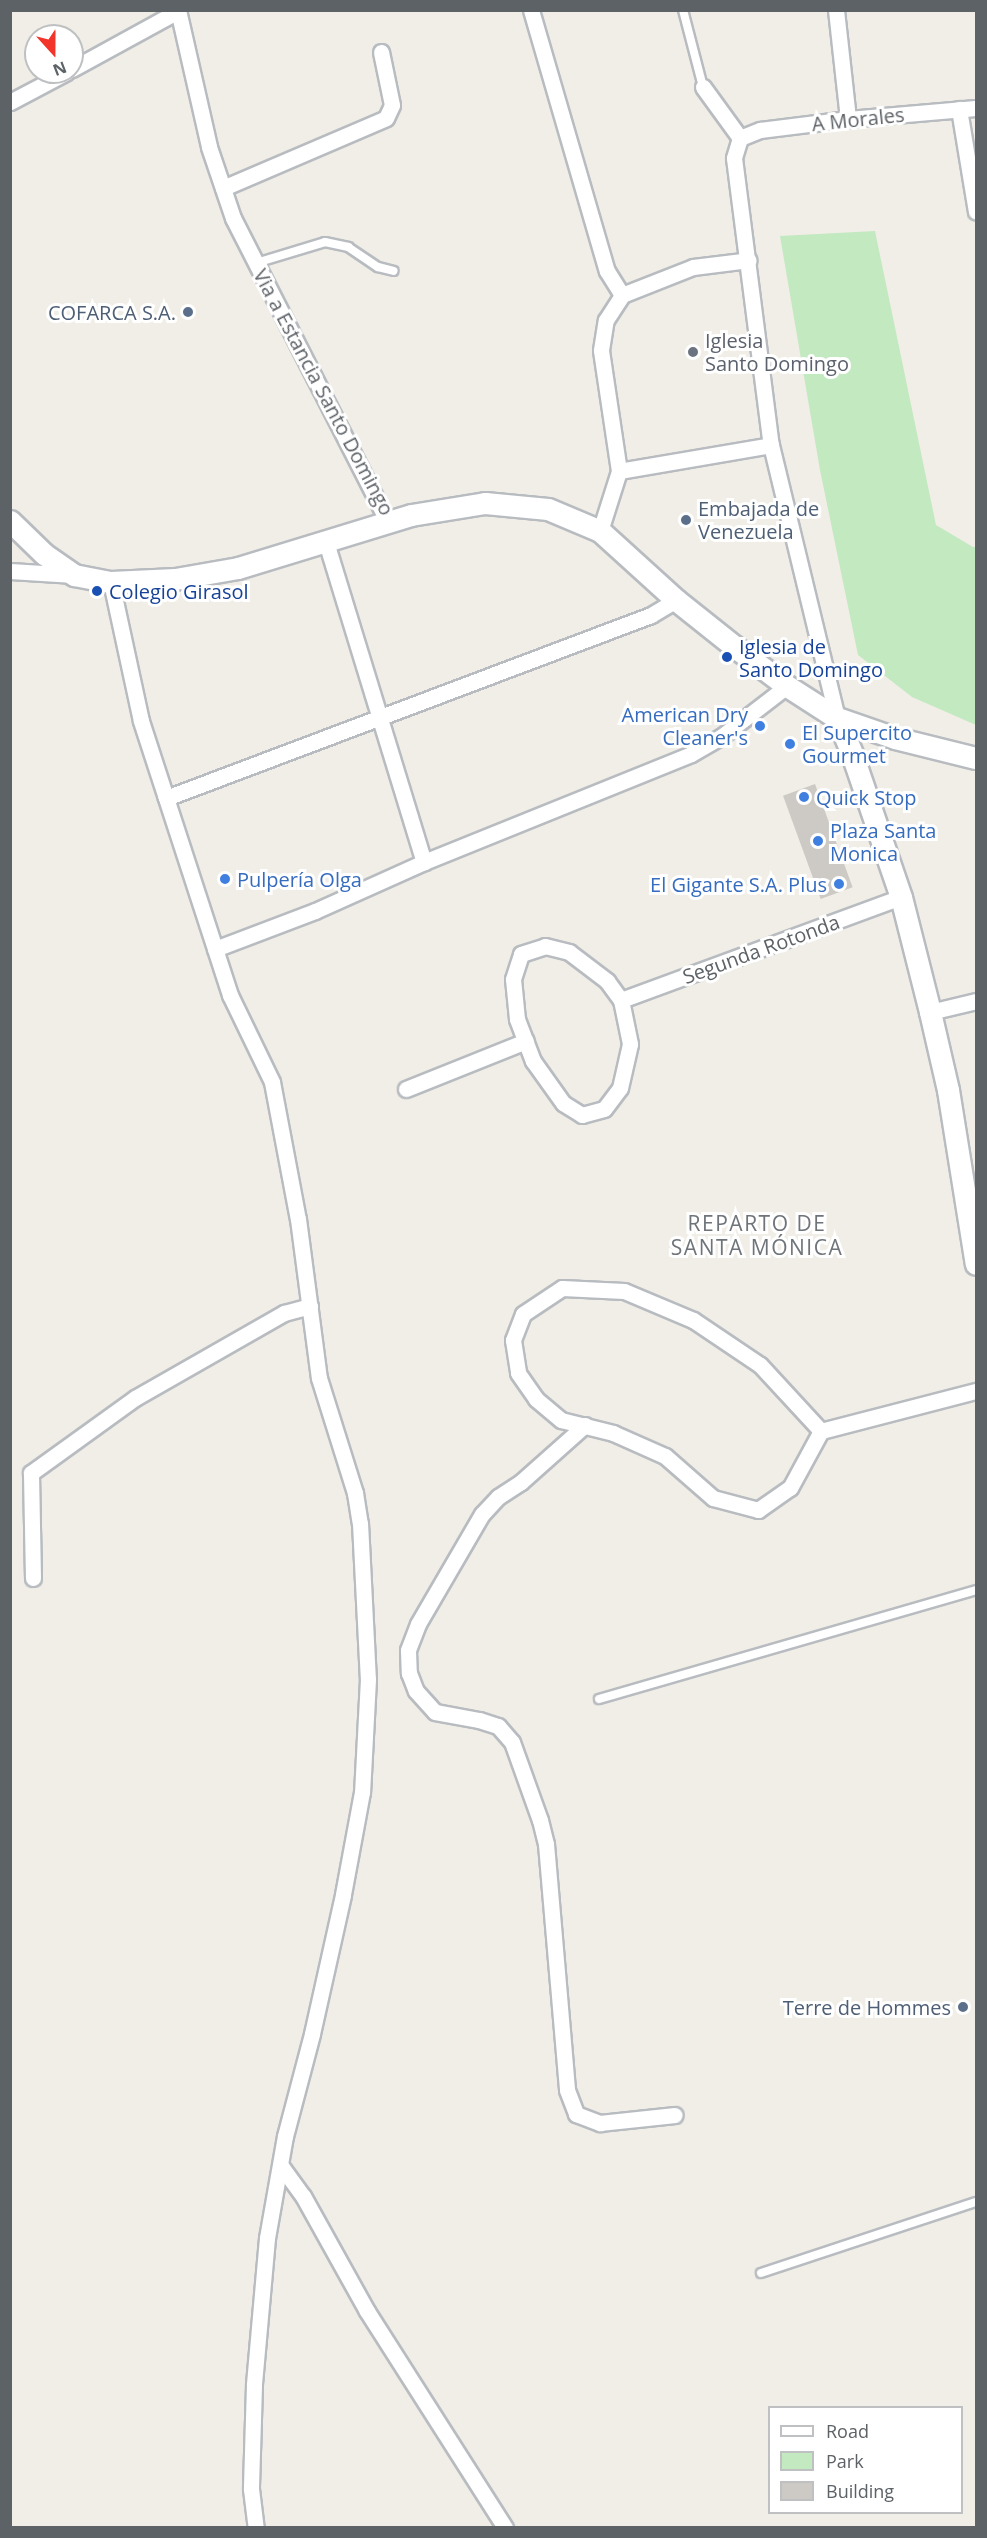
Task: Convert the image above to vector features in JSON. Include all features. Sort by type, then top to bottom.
[{"type":"street","points":[[531,10],[607,271],[622,295]]},
{"type":"street","points":[[836,10],[848,118]]},
{"type":"street","points":[[84,62],[178,11]]},
{"type":"street","name":"Via a Estancia Santo Domingo","points":[[178,11],[209,147],[233,218],[388,522],[411,515],[485,503],[548,509],[600,531],[676,600],[787,686],[837,718],[896,738],[976,758]]},
{"type":"street","points":[[223,188],[386,118],[392,105],[381,52]]},
{"type":"street","points":[[10,102],[44,84]]},
{"type":"street","points":[[703,87],[740,138],[734,158],[749,260],[771,445],[837,718],[852,754],[901,897],[930,1012],[948,1090],[976,1264]]},
{"type":"street","name":"A Morales","points":[[740,138],[760,130],[848,118],[976,108]]},
{"type":"street","points":[[959,109],[976,212]]},
{"type":"street","points":[[600,531],[619,471],[601,351],[606,321],[622,295],[693,267],[749,260]]},
{"type":"street","points":[[619,471],[771,445]]},
{"type":"street","points":[[10,520],[44,554],[74,575]]},
{"type":"street","points":[[10,571],[74,575],[111,582],[175,579],[237,568],[388,522]]},
{"type":"street","points":[[326,542],[424,862]]},
{"type":"street","points":[[111,582],[141,721],[230,995],[272,1082],[298,1219],[319,1378],[355,1493],[360,1523],[368,1679],[362,1792],[344,1895],[312,2034],[285,2136],[267,2238],[254,2385],[251,2488],[256,2528]]},
{"type":"street","points":[[166,798],[378,716],[651,615],[676,600]]},
{"type":"street","points":[[215,949],[315,911],[424,862],[691,754],[722,736],[787,686]]},
{"type":"street","name":"Segunda Rotonda","points":[[621,1000],[901,897]]},
{"type":"street","points":[[545,946],[569,952],[607,981],[621,1000],[630,1044],[620,1088],[604,1109],[582,1115],[563,1103],[533,1061],[517,1019],[513,979],[521,954],[545,946]]},
{"type":"street","points":[[930,1012],[976,1001]]},
{"type":"street","points":[[406,1089],[526,1041]]},
{"type":"street","points":[[821,1431],[760,1365],[693,1320],[624,1291],[561,1288],[523,1314],[513,1340],[518,1373],[537,1399],[561,1420],[613,1433],[664,1456],[713,1498],[758,1510],[790,1488],[821,1431],[976,1391]]},
{"type":"street","points":[[33,1578],[31,1473],[135,1398],[284,1313],[310,1306]]},
{"type":"street","points":[[585,1425],[521,1482],[498,1497],[482,1514],[418,1624],[408,1650],[410,1673],[416,1691],[435,1712],[480,1720],[498,1726],[512,1743],[546,1844],[567,2090],[576,2114],[600,2123],[675,2115]]},
{"type":"street","points":[[281,2166],[303,2196],[367,2310],[505,2528]]},
{"type":"lane","points":[[682,10],[703,87]]},
{"type":"lane","points":[[256,262],[325,242],[348,247],[378,267],[394,271]]},
{"type":"lane","points":[[599,1699],[976,1590]]},
{"type":"lane","points":[[761,2273],[976,2202]]},
{"type":"green space","points":[[875,231],[936,525],[976,547],[976,725],[912,697],[858,655],[820,470],[780,236]]},
{"type":"building","name":"Plaza Santa Monica","points":[[815,784],[853,887],[821,899],[783,796]]},
{"type":"place","name":"COFARCA S.A.","points":[[188,312]]},
{"type":"place","name":"Iglesia Santo Domingo","points":[[693,352]]},
{"type":"place","name":"Embajada de Venezuela","points":[[686,520]]},
{"type":"place","name":"Colegio Girasol","points":[[97,591]]},
{"type":"place","name":"Iglesia de Santo Domingo","points":[[727,657]]},
{"type":"place","name":"American Dry Cleaner's","points":[[760,726]]},
{"type":"place","name":"El Supercito Gourmet","points":[[790,744]]},
{"type":"place","name":"Quick Stop","points":[[804,797]]},
{"type":"place","name":"Plaza Santa Monica","points":[[818,841]]},
{"type":"place","name":"Pulpería Olga","points":[[225,879]]},
{"type":"place","name":"El Gigante S.A. Plus","points":[[839,884]]},
{"type":"place","name":"Terre de Hommes","points":[[963,2007]]},
{"type":"district","name":"REPARTO DE SANTA MÓNICA","points":[[757,1235]]}]
